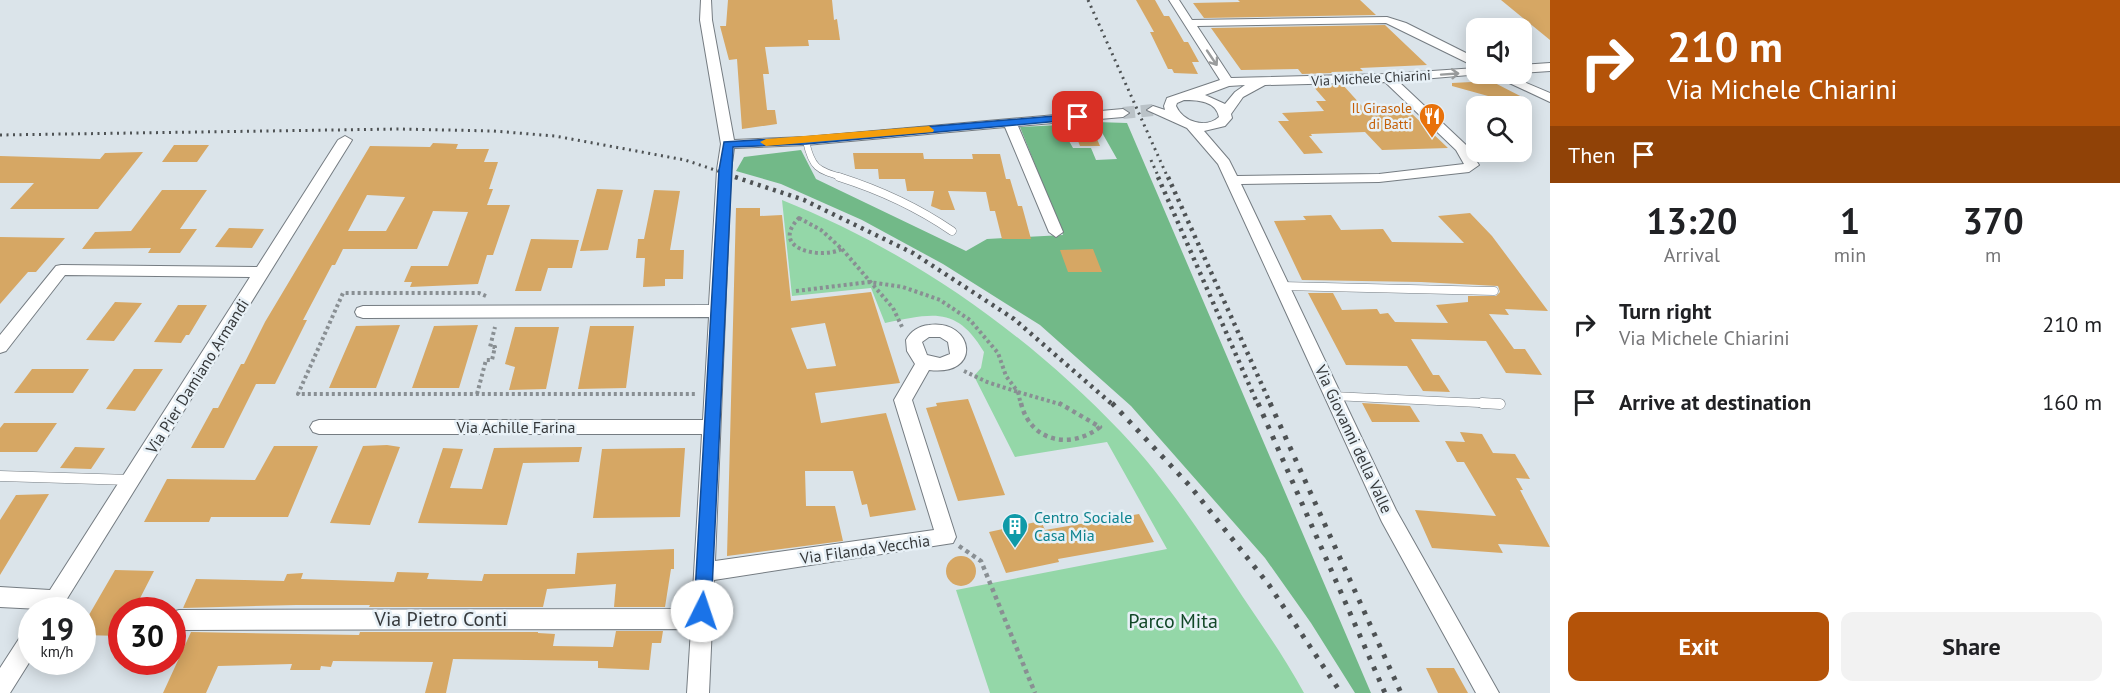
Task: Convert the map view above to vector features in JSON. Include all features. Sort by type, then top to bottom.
[{"type":"street","points":[[698,693],[724,170],[728,144],[706,20],[706,0]]},
{"type":"street","points":[[1173,0],[1227,82]]},
{"type":"street","points":[[1189,23],[1387,20],[1402,25],[1466,58]]},
{"type":"street","points":[[1532,68],[1550,67]]},
{"type":"street","name":"Via Michele Chiarini","points":[[1170,106],[1176,98],[1190,96],[1227,82],[1388,78],[1466,73]]},
{"type":"street","points":[[1232,180],[1379,178],[1464,169],[1472,165],[1461,148],[1388,78]]},
{"type":"street","name":"Via Michele Chiarini","points":[[1225,118],[1234,98],[1244,89],[1266,82]]},
{"type":"street","points":[[1518,84],[1550,98]]},
{"type":"street","points":[[1170,106],[1153,110],[1210,127],[1225,118],[1216,103],[1190,96]]},
{"type":"street","name":"Via Giovanni della Valle","points":[[1170,106],[1209,143],[1224,163],[1389,516],[1488,693]]},
{"type":"street","points":[[728,144],[806,141],[1123,113]]},
{"type":"street","name":"Via Giovanni della Valle","points":[[1224,163],[1225,118]]},
{"type":"street","points":[[1010,123],[1056,232]]},
{"type":"street","name":"Via Pier Damiano Armandi","points":[[57,597],[345,140]]},
{"type":"street","name":"Via Pier Damiano Armandi","points":[[0,347],[61,270],[262,272]]},
{"type":"street","points":[[363,312],[718,311]]},
{"type":"street","points":[[926,331],[943,331],[953,336],[959,345],[960,352],[957,358],[950,363],[938,365],[925,362],[916,354],[914,340],[926,331]]},
{"type":"street","name":"Via Filanda Vecchia","points":[[705,572],[946,537],[903,400],[925,362]]},
{"type":"street","name":"Via Achille Farina","points":[[319,427],[712,427]]},
{"type":"street","points":[[0,597],[18,600]]},
{"type":"street","name":"Via Pietro Conti","points":[[186,620],[702,619]]},
{"type":"street","points":[[0,688],[18,660]]},
{"type":"lane","points":[[806,141],[810,160],[822,171],[879,191],[921,210],[952,231]]},
{"type":"lane","points":[[1282,286],[1494,291]]},
{"type":"lane","points":[[1334,396],[1500,404]]},
{"type":"lane","points":[[0,476],[131,480]]},
{"type":"path","points":[[844,248],[834,254],[803,252],[790,238],[789,230],[792,223],[799,218],[832,237],[844,248],[869,282],[895,310],[902,329],[914,340]]},
{"type":"path","points":[[796,291],[869,282],[917,291],[940,300],[969,320],[998,353],[1006,376],[1020,394],[1019,404],[1028,423],[1041,433],[1055,439],[1069,441],[1087,437],[1100,427],[1061,404],[1020,394],[982,382],[950,363]]},
{"type":"path","points":[[492,300],[479,292],[343,293],[298,394],[714,394]]},
{"type":"path","points":[[477,394],[486,360],[492,360],[495,347],[490,347],[497,323]]},
{"type":"path","points":[[946,537],[981,561],[1035,693]]},
{"type":"green space","points":[[1096,122],[1127,123],[1371,693],[1355,693],[1311,623],[1265,558],[1131,406],[1040,325],[943,264],[862,220],[781,184],[736,171],[744,157],[801,150],[816,179],[966,251],[987,239],[1063,235],[1020,127],[1060,125],[1073,148],[1091,148],[1096,160],[1117,159]]},
{"type":"green space","name":"Parco Mita","points":[[782,200],[876,244],[921,270],[1006,328],[1084,395],[1137,449],[1166,486],[1270,637],[1304,693],[990,693],[956,590],[1167,549],[1107,442],[1015,457],[974,376],[981,368],[984,352],[963,326],[942,316],[916,317],[885,323],[871,288],[792,296]]},
{"type":"building","points":[[728,0],[832,0],[834,20],[837,19],[840,40],[808,40],[809,46],[765,47],[769,74],[763,74],[767,110],[775,110],[777,124],[742,129],[737,59],[729,60],[720,26],[726,26]]},
{"type":"building","points":[[1136,0],[1155,0],[1164,16],[1169,16],[1199,62],[1192,62],[1198,74],[1174,73],[1172,69],[1168,69],[1150,32],[1154,32]]},
{"type":"building","points":[[1238,0],[1360,0],[1376,15],[1204,18],[1193,3],[1240,2]]},
{"type":"building","points":[[1501,0],[1550,0],[1550,40],[1532,25],[1532,18],[1523,18]]},
{"type":"building","points":[[1385,25],[1427,65],[1360,68],[1363,71],[1302,74],[1298,69],[1241,70],[1211,28]]},
{"type":"building","points":[[1452,83],[1497,84],[1520,96],[1488,96],[1452,86]]},
{"type":"building","points":[[1343,85],[1370,115],[1410,112],[1448,148],[1382,150],[1365,132],[1311,134],[1312,136],[1309,136],[1323,153],[1304,154],[1278,121],[1289,121],[1282,113],[1324,111],[1316,101],[1326,101],[1313,86]]},
{"type":"building","points":[[1066,125],[1091,125],[1100,146],[1080,146],[1078,141],[1073,141]]},
{"type":"building","points":[[433,143],[458,144],[456,149],[489,149],[484,162],[498,162],[489,189],[493,189],[487,205],[510,205],[493,255],[487,255],[478,284],[410,287],[412,282],[404,282],[411,266],[448,266],[468,212],[433,211],[417,249],[343,249],[303,320],[307,320],[275,384],[256,384],[224,448],[191,448],[213,408],[218,408],[265,322],[370,146],[430,147]],"holes":[[[367,195],[405,197],[386,231],[348,231]]]},
{"type":"building","points":[[174,145],[209,145],[197,162],[162,162]]},
{"type":"building","points":[[143,152],[98,209],[10,209],[34,183],[0,183],[0,156],[100,159],[105,153]]},
{"type":"building","points":[[853,153],[923,153],[924,159],[973,159],[972,154],[1000,154],[1006,179],[1010,179],[1018,206],[1022,206],[1031,239],[1002,239],[995,211],[990,211],[986,192],[948,191],[955,210],[941,210],[931,206],[934,191],[907,191],[905,179],[879,179],[878,169],[855,169]]},
{"type":"building","points":[[597,189],[623,190],[608,250],[580,251]]},
{"type":"building","points":[[162,190],[207,190],[180,229],[197,229],[180,253],[148,253],[151,248],[82,249],[95,232],[131,231]]},
{"type":"building","points":[[654,190],[680,191],[670,250],[684,250],[683,279],[665,279],[665,286],[643,287],[645,258],[636,258],[638,239],[644,239]]},
{"type":"building","points":[[736,208],[760,208],[760,216],[782,215],[791,301],[871,292],[900,383],[815,393],[821,423],[886,413],[916,510],[870,517],[867,504],[862,505],[853,471],[805,471],[806,506],[835,506],[843,541],[727,556]],"holes":[[[825,323],[836,366],[807,369],[791,328]]]},
{"type":"building","points":[[1470,213],[1492,236],[1548,311],[1505,309],[1509,315],[1489,314],[1514,349],[1525,349],[1542,375],[1506,373],[1486,341],[1411,339],[1433,375],[1439,375],[1450,392],[1423,391],[1407,366],[1346,365],[1308,293],[1333,293],[1342,310],[1377,309],[1380,314],[1388,313],[1395,322],[1448,323],[1436,305],[1468,302],[1468,296],[1496,296],[1500,292],[1498,286],[1302,280],[1274,221],[1306,220],[1303,216],[1331,215],[1341,230],[1383,229],[1392,242],[1464,243],[1438,216]]},
{"type":"building","points":[[229,228],[264,229],[252,248],[215,247]]},
{"type":"building","points":[[0,237],[65,238],[36,272],[28,272],[0,304]]},
{"type":"building","points":[[531,239],[579,240],[572,268],[548,268],[541,291],[515,291]]},
{"type":"building","points":[[1093,249],[1102,272],[1068,272],[1060,250]]},
{"type":"building","points":[[115,302],[142,303],[114,341],[86,340]]},
{"type":"building","points":[[178,305],[207,305],[189,335],[186,335],[181,343],[154,342]]},
{"type":"building","points":[[400,325],[376,388],[329,388],[356,326]]},
{"type":"building","points":[[478,325],[459,388],[412,388],[434,326]]},
{"type":"building","points":[[590,326],[634,326],[626,388],[578,389]]},
{"type":"building","points":[[515,327],[559,327],[546,389],[509,390],[515,367],[505,364]]},
{"type":"building","points":[[32,369],[89,369],[73,393],[14,393]]},
{"type":"building","points":[[134,369],[163,369],[135,411],[106,409]]},
{"type":"building","points":[[968,399],[1005,495],[958,501],[926,408],[937,406],[936,403]]},
{"type":"building","points":[[1362,403],[1410,406],[1420,422],[1372,422]]},
{"type":"building","points":[[4,423],[57,423],[37,452],[0,452],[0,428]]},
{"type":"building","points":[[1460,432],[1482,434],[1493,453],[1515,454],[1530,479],[1516,478],[1523,490],[1520,490],[1550,547],[1498,544],[1503,553],[1432,548],[1415,510],[1496,516],[1464,462],[1457,462],[1445,441],[1465,442]]},
{"type":"building","points":[[274,446],[318,446],[288,517],[211,517],[209,522],[144,522],[167,479],[255,480]]},
{"type":"building","points":[[363,446],[400,447],[370,525],[330,523]]},
{"type":"building","points":[[75,447],[105,448],[91,469],[60,468]]},
{"type":"building","points":[[582,447],[579,462],[523,463],[507,525],[418,523],[443,448],[463,449],[450,488],[482,489],[494,448]]},
{"type":"building","points":[[685,448],[680,517],[593,518],[602,449]]},
{"type":"building","points":[[49,494],[0,575],[0,520],[16,495]]},
{"type":"building","points":[[1139,514],[1154,542],[1058,559],[1059,562],[1006,573],[989,532],[1041,521],[1045,530]]},
{"type":"building","points":[[674,549],[674,569],[671,569],[665,607],[614,607],[616,584],[547,589],[543,607],[296,605],[186,608],[186,601],[196,579],[284,581],[287,574],[303,573],[301,579],[394,582],[397,572],[429,573],[427,579],[482,581],[484,574],[575,574],[577,553]]},
{"type":"building","points":[[961,556],[972,560],[976,571],[972,582],[961,586],[950,582],[946,571],[950,560]]},
{"type":"building","points":[[115,570],[154,571],[141,597],[108,597],[108,636],[96,635],[96,603]]},
{"type":"building","points":[[616,631],[663,631],[661,643],[652,643],[649,670],[598,668],[598,661],[453,659],[446,693],[425,693],[433,662],[333,661],[331,667],[321,666],[320,670],[290,670],[292,664],[218,666],[206,693],[163,693],[171,675],[186,675],[186,643],[191,632],[359,635],[360,632],[538,632],[555,634],[553,646],[613,647]]},
{"type":"building","points":[[1426,668],[1454,668],[1468,693],[1438,693]]},
{"type":"tunnel","points":[[1123,113],[1153,110]]},
{"type":"railway","points":[[1088,0],[1168,178]]},
{"type":"railway","points":[[0,135],[399,129],[493,131],[555,136],[685,160],[739,178]]},
{"type":"railway","points":[[1151,160],[1159,178]]},
{"type":"railway","points":[[735,177],[804,200],[913,253],[1014,319],[1113,405]]},
{"type":"railway","points":[[1158,177],[1258,405]]},
{"type":"railway","points":[[1168,177],[1271,405]]},
{"type":"railway","points":[[1112,403],[1190,486],[1269,585],[1341,693]]},
{"type":"railway","points":[[1258,403],[1385,693]]},
{"type":"railway","points":[[1270,403],[1401,693]]},
{"type":"slow traffic","points":[[766,142],[806,141],[929,130]]},
{"type":"place","name":"Il Girasole di Batti","points":[[1432,139]]},
{"type":"place","name":"Centro Sociale Casa Mia","points":[[1015,549]]},
{"type":"route","points":[[702,611],[724,170],[728,144],[806,141],[1078,117]]}]
